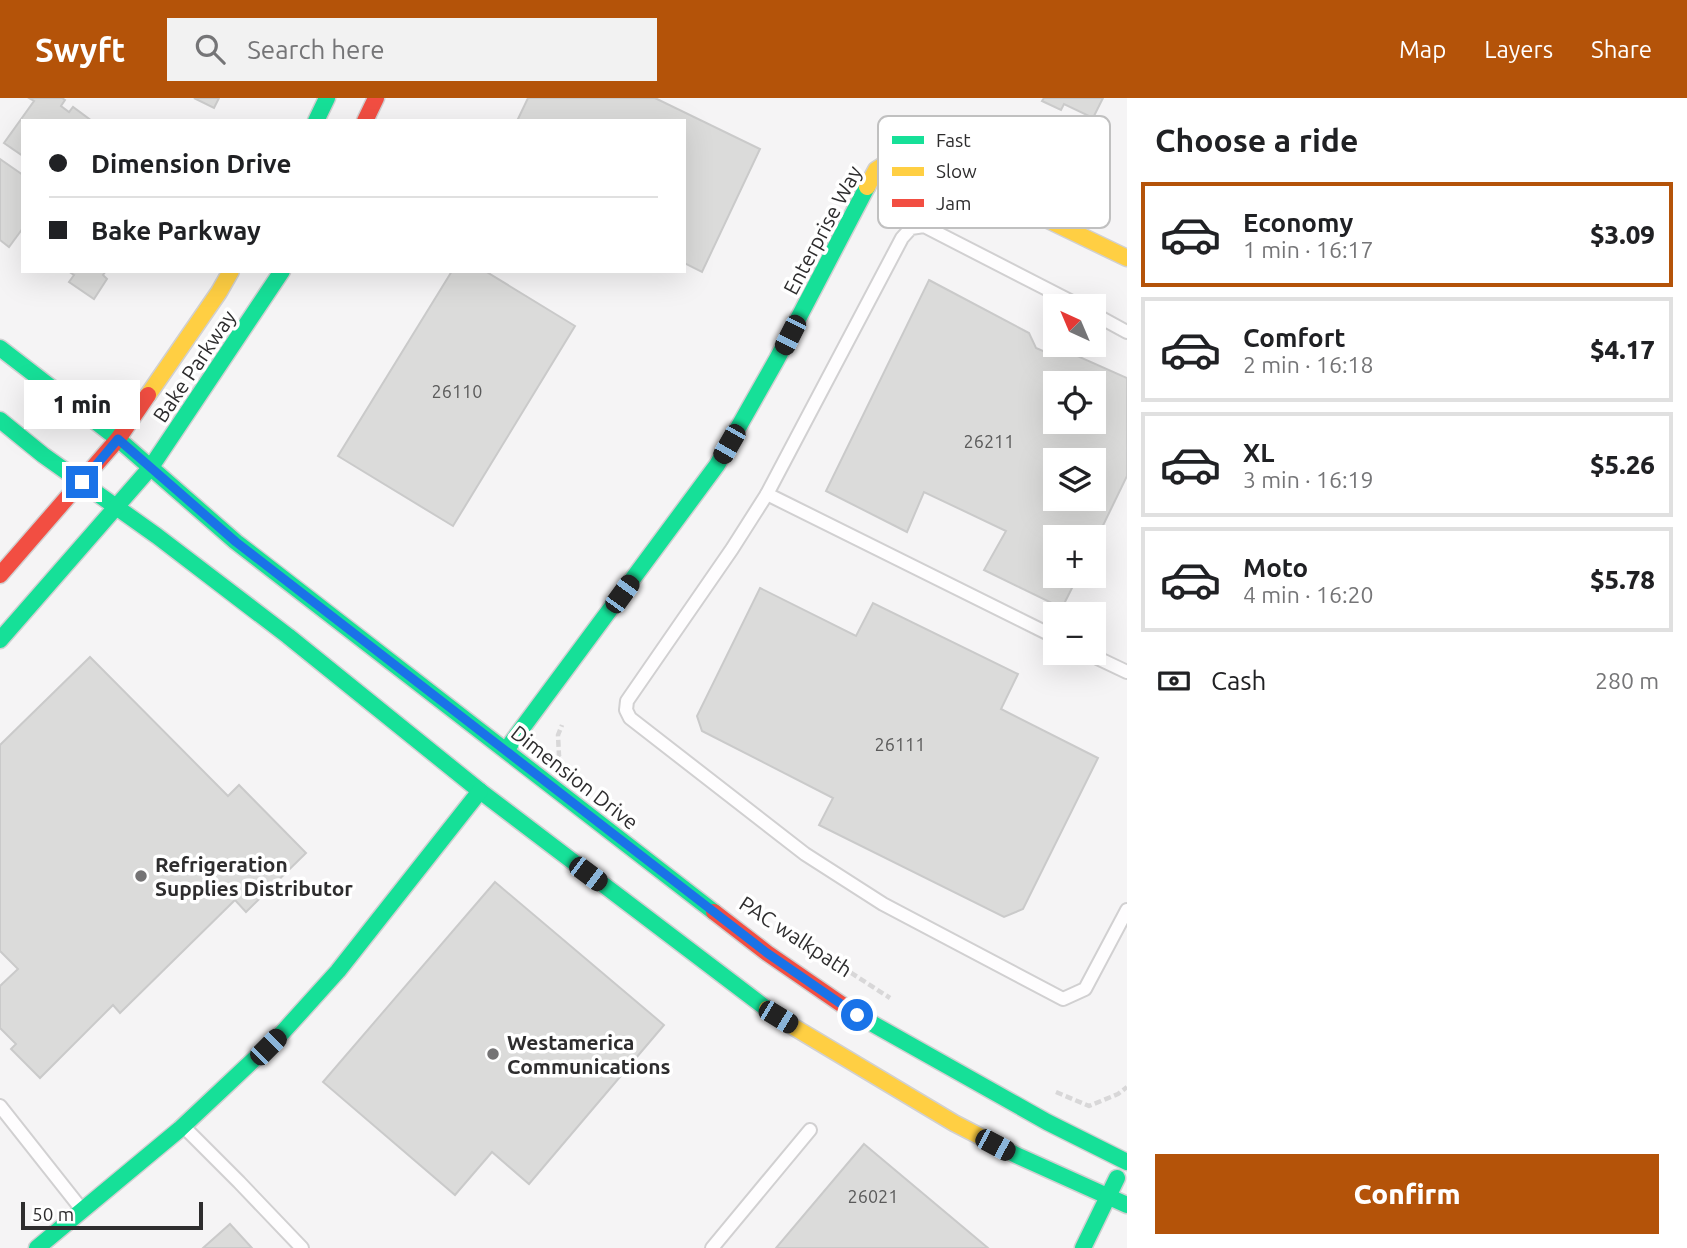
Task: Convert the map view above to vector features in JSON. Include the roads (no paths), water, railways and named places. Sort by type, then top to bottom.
[{"type":"main road","points":[[317,119],[327,98]]},
{"type":"main road","points":[[366,119],[376,98]]},
{"type":"main road","name":"Enterprise Way","points":[[506,750],[717,465],[778,359],[878,169]]},
{"type":"main road","name":"Enterprise Way","points":[[1065,228],[1127,258]]},
{"type":"main road","name":"Bake Parkway","points":[[0,575],[118,439],[230,273]]},
{"type":"main road","name":"Bake Parkway","points":[[0,640],[151,467],[281,273]]},
{"type":"main road","name":"Dimension Drive","points":[[0,348],[118,439],[236,542],[767,953],[857,1015],[1047,1122],[1126,1158]]},
{"type":"main road","points":[[0,420],[43,455],[288,636],[480,791],[778,1017],[954,1124],[1127,1205]]},
{"type":"main road","points":[[420,742],[455,750]]},
{"type":"main road","points":[[480,751],[506,750]]},
{"type":"main road","points":[[37,1248],[183,1127],[240,1075],[316,997],[480,791]]},
{"type":"main road","points":[[1083,1248],[1126,1158]]},
{"type":"lane","points":[[911,228],[902,239],[766,494],[732,549],[627,701],[626,710],[630,718],[805,854],[883,904],[1063,999],[1085,989],[1127,910]]},
{"type":"lane","points":[[928,228],[1057,294]]},
{"type":"lane","points":[[1106,321],[1127,332]]},
{"type":"lane","points":[[766,494],[1043,631]]},
{"type":"lane","points":[[1106,662],[1127,673]]},
{"type":"lane","points":[[0,1106],[83,1211]]},
{"type":"lane","points":[[183,1127],[302,1248]]},
{"type":"lane","points":[[712,1248],[810,1130]]},
{"type":"place","name":"Refrigeration Supplies Distributor","points":[[141,876]]},
{"type":"place","name":"Westamerica Communications","points":[[493,1054]]}]
